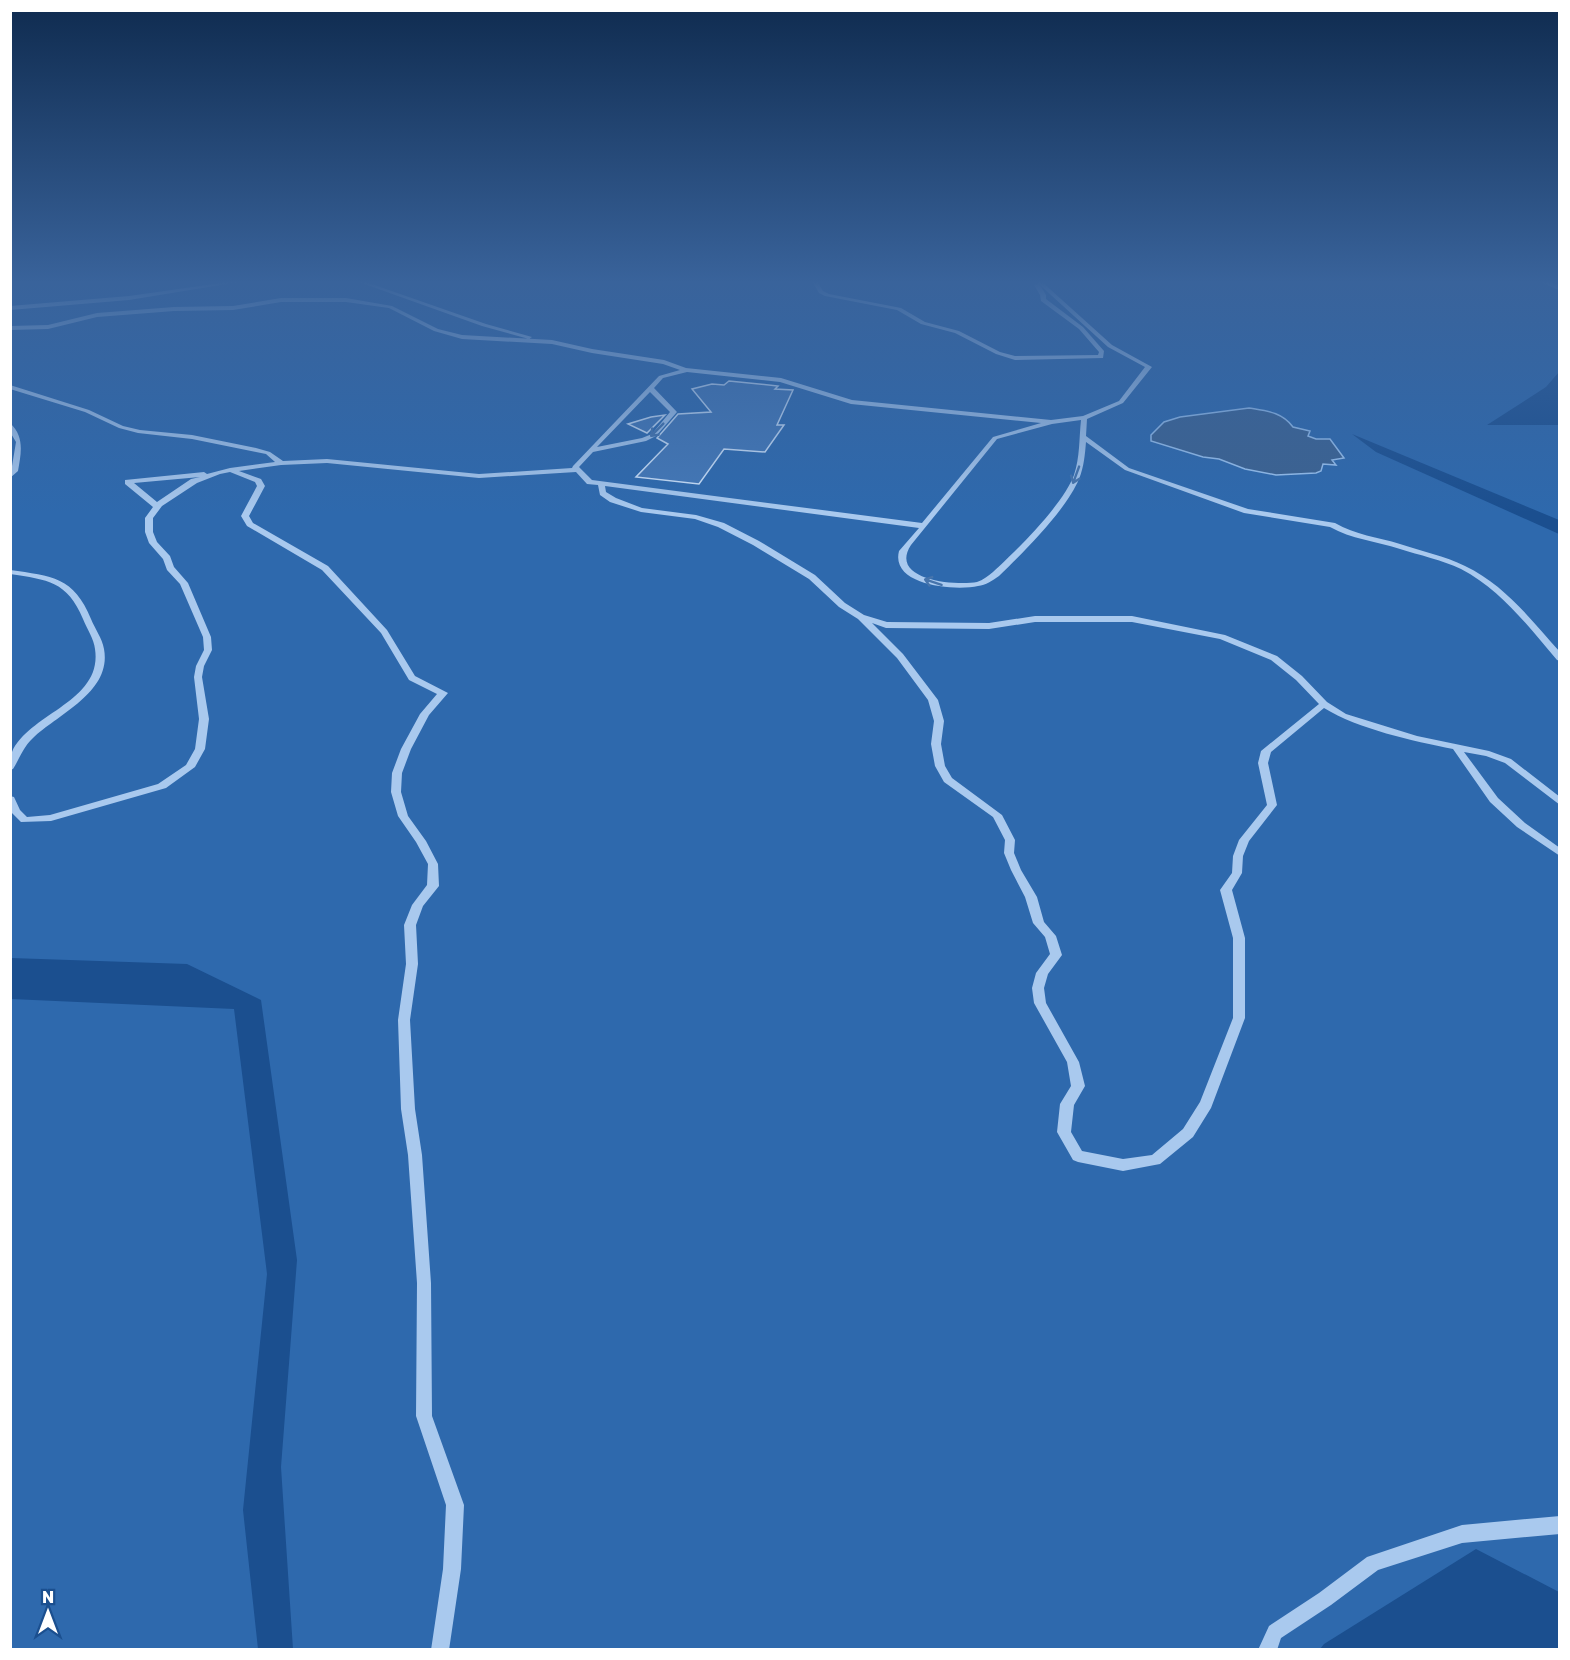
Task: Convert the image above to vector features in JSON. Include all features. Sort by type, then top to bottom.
[{"type":"street","points":[[641,358],[664,362],[685,370],[781,380],[851,402],[1051,422]]},
{"type":"street","points":[[1084,418],[1082,459],[1075,482],[1008,564],[987,580],[970,586],[944,585],[912,574],[902,560],[902,553],[994,438],[1051,422],[1084,418],[1121,402],[1149,367],[1133,358]]},
{"type":"street","points":[[685,370],[661,377],[575,467],[590,482],[924,526]]},
{"type":"street","points":[[10,387],[87,411],[121,427],[140,432],[192,437],[256,450],[268,453],[281,463]]},
{"type":"street","points":[[590,451],[644,441],[654,435],[674,412],[650,388]]},
{"type":"street","points":[[10,425],[19,441],[15,471],[10,476]]},
{"type":"street","points":[[1082,436],[1127,469],[1247,511],[1332,525],[1355,535],[1393,544],[1462,567],[1507,597],[1560,658]]},
{"type":"street","points":[[157,506],[128,482],[281,463],[327,462],[479,476],[578,470]]},
{"type":"street","points":[[10,799],[16,812],[25,820],[51,818],[162,786],[190,767],[200,749],[204,719],[198,677],[200,666],[208,651],[207,637],[184,583],[170,568],[167,558],[153,543],[149,532],[149,518],[157,506],[194,481],[225,471],[258,481],[261,486],[245,516],[250,524],[288,549],[325,568],[384,632],[412,678],[443,693],[425,714],[406,749],[397,773],[396,792],[403,816],[422,841],[433,864],[433,886],[418,905],[410,924],[412,964],[404,1020],[408,1109],[416,1155],[424,1283],[424,1416],[455,1505],[452,1569],[440,1650]]},
{"type":"street","points":[[601,483],[603,493],[625,505],[696,517],[721,525],[812,577],[842,605],[861,617],[900,656],[933,700],[939,721],[936,744],[940,766],[948,780],[997,815],[1010,840],[1009,853],[1030,897],[1039,923],[1050,936],[1056,955],[1042,973],[1038,988],[1040,1003],[1072,1062],[1078,1086],[1067,1104],[1064,1132],[1078,1156],[1123,1165],[1155,1160],[1188,1133],[1206,1104],[1239,1018],[1239,938],[1226,890],[1237,873],[1238,856],[1244,840],[1272,805],[1263,763],[1266,751],[1324,704]]},
{"type":"street","points":[[10,572],[52,578],[68,588],[85,613],[100,650],[99,664],[83,694],[72,705],[36,729],[20,746],[11,763]]},
{"type":"street","points":[[861,617],[886,625],[928,627],[989,626],[1035,619],[1132,619],[1222,637],[1274,658],[1299,678],[1324,704],[1343,716],[1369,725],[1489,754],[1508,761],[1560,802]]},
{"type":"street","points":[[1456,747],[1494,800],[1521,825],[1560,853]]},
{"type":"street","points":[[1267,1650],[1275,1632],[1325,1599],[1373,1563],[1462,1534],[1560,1525]]},
{"type":"shaded area","points":[[11,358],[1559,358],[1559,372],[1546,387],[1487,425],[1559,425],[1559,520],[1352,434],[1376,452],[1559,534],[1559,1592],[1476,1549],[1324,1644],[1320,1649],[293,1649],[281,1467],[297,1260],[261,1000],[187,964],[11,958]]},
{"type":"shaded area","points":[[1249,408],[1279,415],[1293,427],[1310,431],[1308,436],[1316,439],[1330,439],[1344,458],[1332,460],[1336,465],[1323,464],[1321,471],[1316,473],[1276,475],[1245,469],[1219,459],[1203,457],[1151,441],[1151,435],[1164,422],[1180,417]]},
{"type":"shaded area","points":[[11,999],[234,1009],[267,1274],[243,1510],[258,1649],[11,1649]]},
{"type":"building","points":[[729,381],[778,386],[775,389],[793,390],[777,425],[784,425],[765,452],[724,449],[699,484],[636,477],[668,444],[657,438],[678,414],[711,412],[692,389],[712,384],[724,385]]},
{"type":"building","points":[[665,415],[647,433],[628,424],[651,417]]}]
